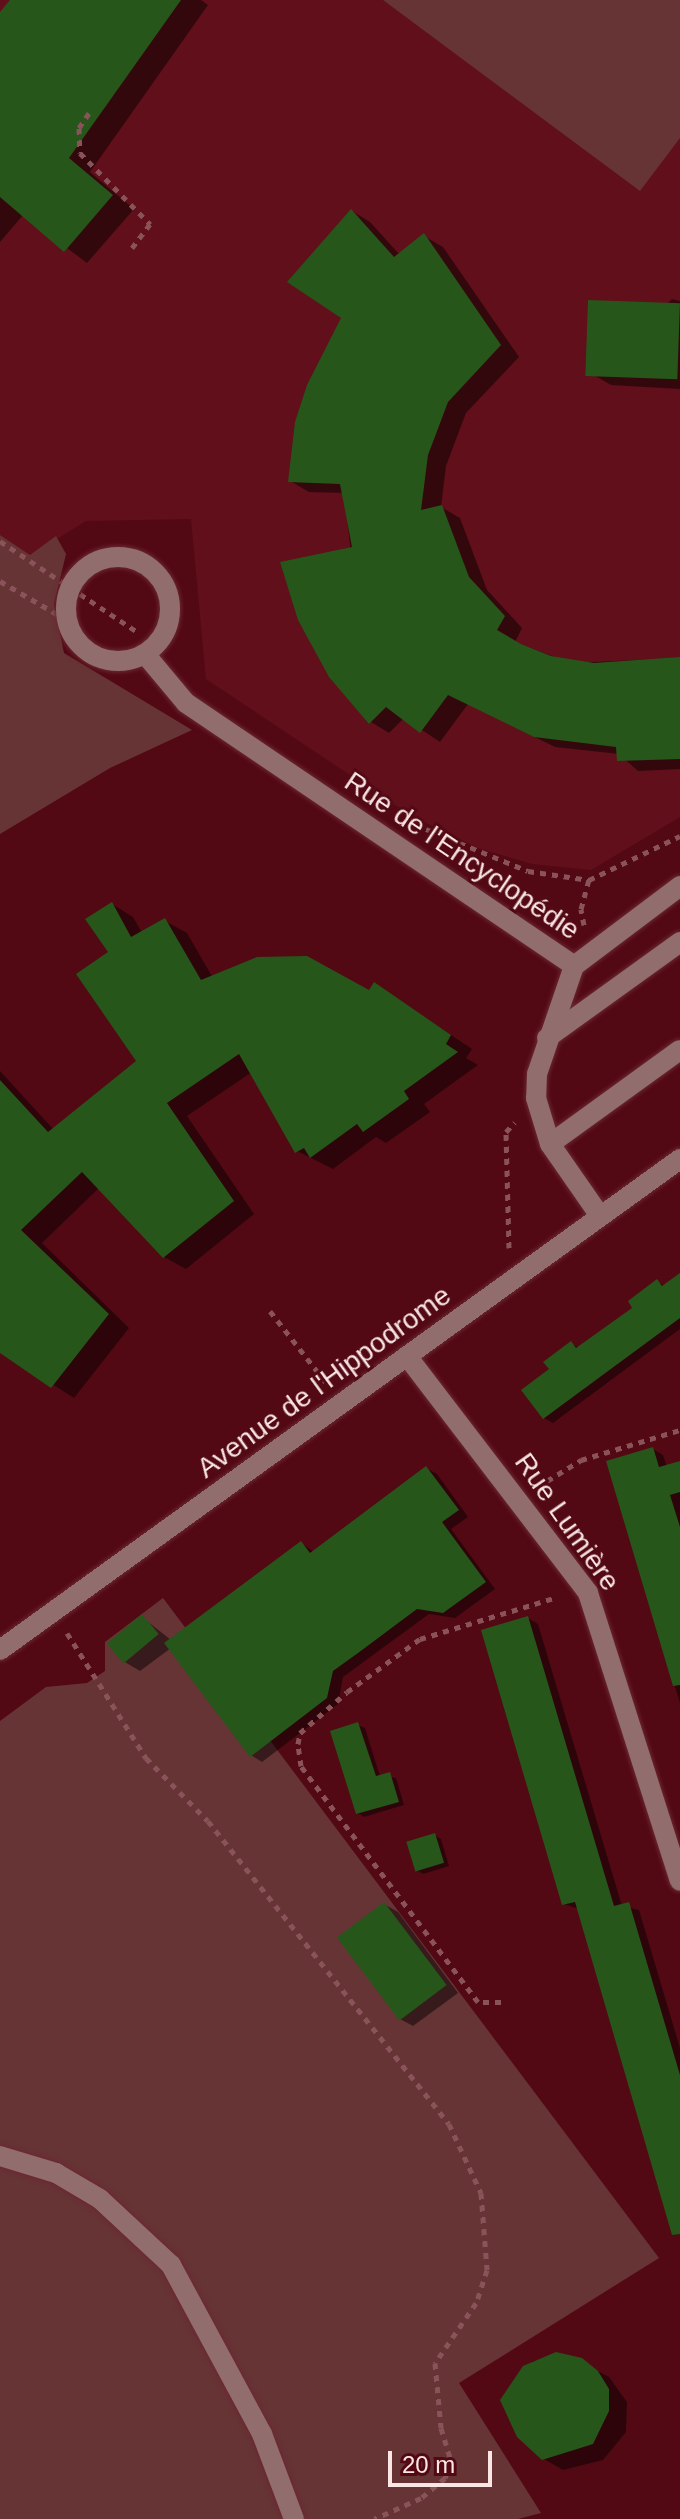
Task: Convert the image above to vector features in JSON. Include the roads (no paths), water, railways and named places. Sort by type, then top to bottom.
[{"type":"street","points":[[103,560],[143,564],[165,586],[169,601],[165,632],[151,649],[130,660],[97,657],[78,642],[67,620],[70,588],[90,565],[103,560]]},
{"type":"street","name":"Rue de l'Encyclopédie","points":[[151,649],[186,703],[506,923],[568,960],[547,1038],[536,1098],[550,1144],[600,1216]]},
{"type":"street","points":[[568,960],[680,886]]},
{"type":"street","points":[[547,1038],[680,942]]},
{"type":"street","points":[[550,1144],[680,1050]]},
{"type":"street","name":"Avenue de l'Hippodrome","points":[[0,1650],[680,1159]]},
{"type":"street","name":"Rue Lumière","points":[[407,1356],[582,1584],[598,1614],[673,1833],[680,1881]]},
{"type":"street","points":[[0,2156],[56,2173],[100,2199],[171,2265],[262,2434],[294,2519]]}]
